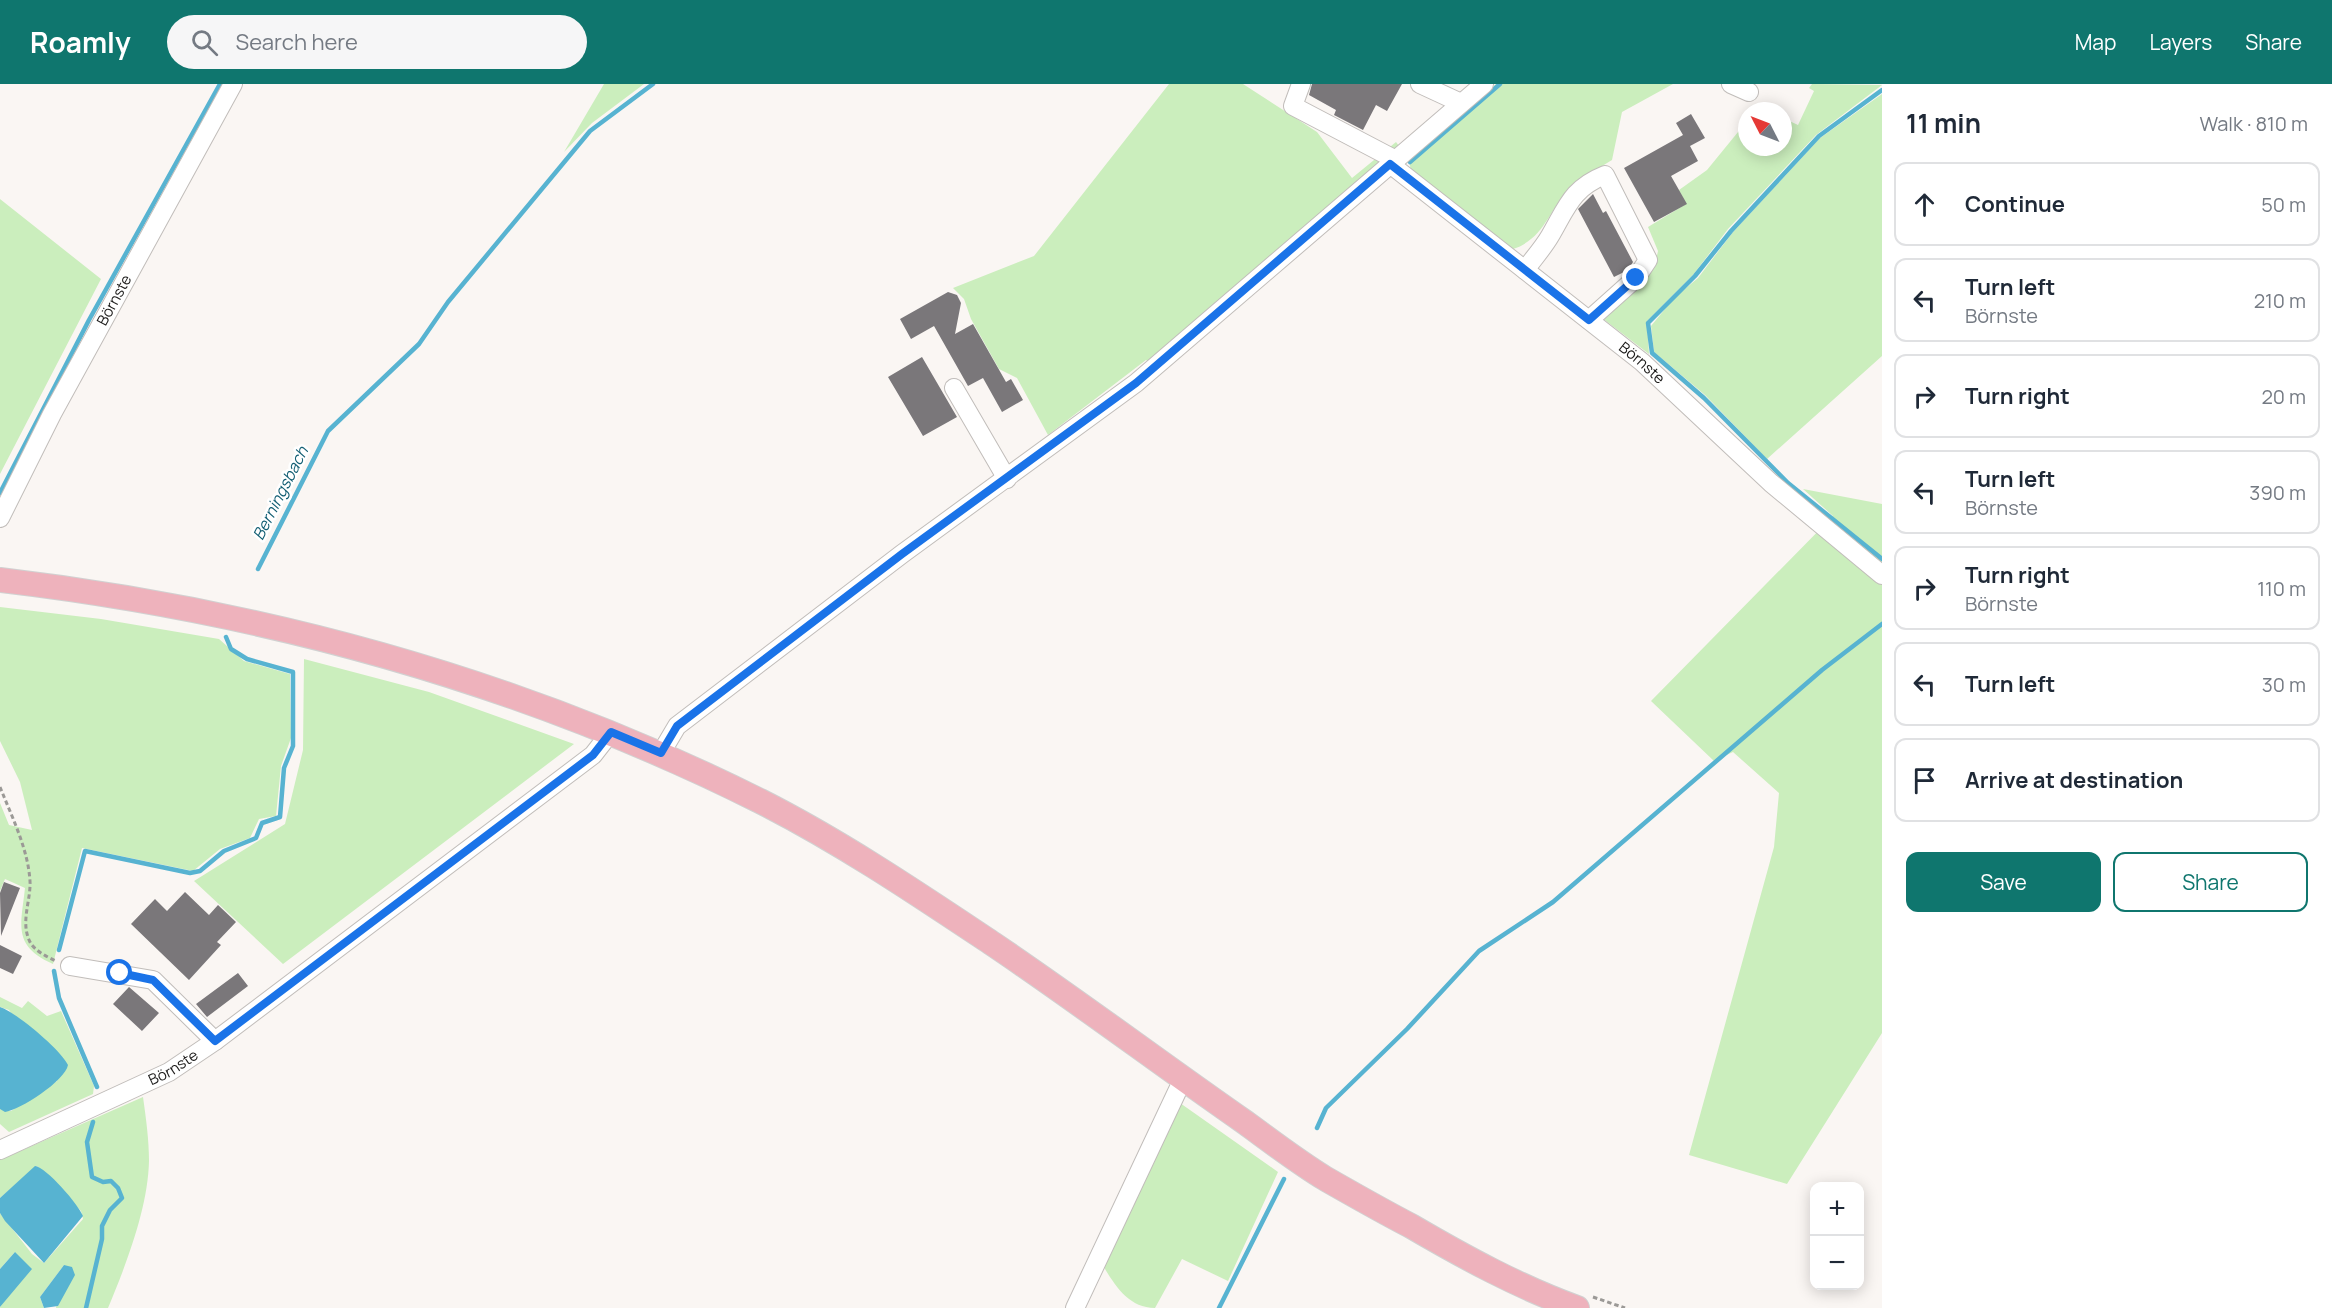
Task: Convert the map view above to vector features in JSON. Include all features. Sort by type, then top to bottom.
[{"type":"main road","points":[[0,580],[89,590],[226,615],[477,683],[611,732],[661,753],[764,803],[868,863],[996,946],[1334,1183],[1476,1264],[1577,1308]]},
{"type":"street","name":"Börnste","points":[[0,518],[63,393],[233,84]]},
{"type":"street","name":"Börnste","points":[[1301,84],[1293,106],[1393,162],[1642,362],[1771,483],[1882,575]]},
{"type":"street","points":[[1420,84],[1461,104]]},
{"type":"street","points":[[661,753],[677,726],[902,554],[1136,383],[1484,84]]},
{"type":"street","points":[[1731,84],[1749,92]]},
{"type":"street","points":[[1525,270],[1549,237],[1569,199],[1591,180],[1605,175],[1648,260],[1636,278],[1589,320]]},
{"type":"street","points":[[954,388],[1007,479]]},
{"type":"street","name":"Börnste","points":[[0,1150],[169,1072],[215,1041],[593,755],[611,732]]},
{"type":"street","points":[[70,966],[153,980],[215,1041]]},
{"type":"street","points":[[1075,1308],[1183,1079]]},
{"type":"path","points":[[0,787],[21,842],[30,881],[25,927],[30,943],[46,957],[70,966]]},
{"type":"green space","points":[[604,84],[644,84],[592,123],[564,152]]},
{"type":"green space","points":[[1169,84],[1243,84],[1317,132],[1352,178],[1396,142],[1399,146],[1149,362],[1146,360],[1048,435],[1017,378],[999,369],[971,319],[964,299],[953,288],[1034,256]]},
{"type":"green space","points":[[1496,84],[1673,84],[1622,112],[1612,160],[1569,189],[1539,231],[1513,249],[1411,172],[1409,159]]},
{"type":"green space","points":[[1812,84],[1882,85],[1816,135],[1728,229],[1693,275],[1647,321],[1649,354],[1602,318],[1656,260],[1658,251],[1648,227],[1686,204],[1679,190],[1707,170],[1738,132],[1738,156],[1792,156],[1792,122],[1798,125],[1814,91],[1809,88]]},
{"type":"green space","points":[[1882,94],[1882,356],[1767,459],[1705,395],[1654,352],[1651,326],[1674,298],[1698,278],[1733,232],[1820,138]]},
{"type":"green space","points":[[0,199],[101,279],[0,474]]},
{"type":"green space","points":[[1803,489],[1882,504],[1882,1033],[1787,1184],[1689,1155],[1774,847],[1779,793],[1733,752],[1714,761],[1651,701],[1833,516]]},
{"type":"green space","points":[[0,607],[101,619],[219,639],[244,661],[290,674],[291,738],[281,766],[276,816],[259,819],[250,838],[220,849],[193,871],[82,848],[53,964],[31,950],[25,942],[21,924],[25,888],[5,879],[0,891],[0,803],[9,825],[32,830],[20,782],[0,741]]},
{"type":"green space","points":[[304,659],[429,692],[574,744],[283,964],[194,881],[285,824],[303,750]]},
{"type":"green space","points":[[0,997],[22,1008],[28,1001],[47,1016],[61,1011],[94,1086],[93,1094],[9,1132],[0,1124],[0,1109],[11,1111],[57,1081],[9,1010],[0,1007]]},
{"type":"green space","points":[[143,1097],[149,1161],[145,1198],[129,1255],[108,1308],[56,1308],[64,1265],[40,1297],[44,1308],[0,1308],[15,1252],[0,1269],[0,1213],[32,1254],[44,1263],[83,1219],[81,1211],[37,1166],[0,1198],[0,1160]]},
{"type":"green space","points":[[1180,1103],[1278,1172],[1228,1281],[1182,1259],[1155,1308],[1145,1307],[1123,1294],[1102,1264]]},
{"type":"water","points":[[0,1007],[37,1032],[57,1050],[68,1065],[59,1079],[41,1094],[5,1112],[0,1109]]},
{"type":"water","points":[[35,1166],[47,1173],[62,1187],[83,1216],[44,1263],[0,1213],[0,1198]]},
{"type":"water","points":[[15,1252],[32,1269],[0,1307],[0,1269]]},
{"type":"water","points":[[64,1265],[72,1267],[75,1275],[58,1306],[44,1308],[40,1297]]},
{"type":"building","points":[[1312,84],[1402,84],[1387,111],[1376,105],[1363,130],[1334,115],[1336,110],[1309,95]]},
{"type":"building","points":[[1691,114],[1705,138],[1690,146],[1698,161],[1671,176],[1687,204],[1654,222],[1624,168],[1683,135],[1676,123]]},
{"type":"building","points":[[1593,194],[1603,213],[1606,211],[1633,262],[1628,270],[1614,277],[1578,209]]},
{"type":"building","points":[[948,292],[957,295],[961,303],[955,334],[973,324],[1006,382],[1011,379],[1023,400],[1002,412],[983,378],[968,386],[934,326],[911,339],[900,319]]},
{"type":"building","points":[[922,357],[957,417],[923,436],[888,377]]},
{"type":"building","points":[[4,882],[20,888],[1,936],[0,893]]},
{"type":"building","points":[[185,892],[209,915],[218,905],[236,922],[217,942],[221,945],[189,980],[131,924],[155,899],[167,911]]},
{"type":"building","points":[[0,945],[22,956],[13,974],[0,968]]},
{"type":"building","points":[[238,973],[248,986],[207,1017],[196,1004]]},
{"type":"building","points":[[129,987],[159,1013],[142,1031],[113,1004]]},
{"type":"waterway","points":[[0,493],[89,320],[220,84]]},
{"type":"waterway","points":[[258,569],[328,431],[419,344],[448,302],[590,131],[653,84]]},
{"type":"waterway","points":[[1410,162],[1500,84]]},
{"type":"waterway","points":[[1882,90],[1819,136],[1731,231],[1695,276],[1648,323],[1652,353],[1704,398],[1788,483],[1882,559]]},
{"type":"waterway","points":[[1317,1128],[1326,1108],[1407,1029],[1479,951],[1553,902],[1822,670],[1882,624]]},
{"type":"waterway","name":"Berningsbach","points":[[59,950],[85,851],[190,873],[200,871],[224,851],[256,838],[262,823],[280,817],[284,768],[293,746],[293,672],[247,659],[231,649],[226,637]]},
{"type":"waterway","name":"Berningsbach","points":[[54,971],[59,998],[97,1087]]},
{"type":"waterway","name":"Berningsbach","points":[[86,1308],[102,1239],[102,1226],[110,1210],[122,1198],[118,1188],[111,1181],[103,1182],[92,1177],[87,1142],[93,1122]]},
{"type":"waterway","points":[[1219,1308],[1284,1179]]},
{"type":"route","points":[[120,973],[153,980],[215,1041],[593,755],[611,732],[661,753],[677,726],[902,554],[1136,383],[1390,164],[1589,320],[1636,278]]}]
